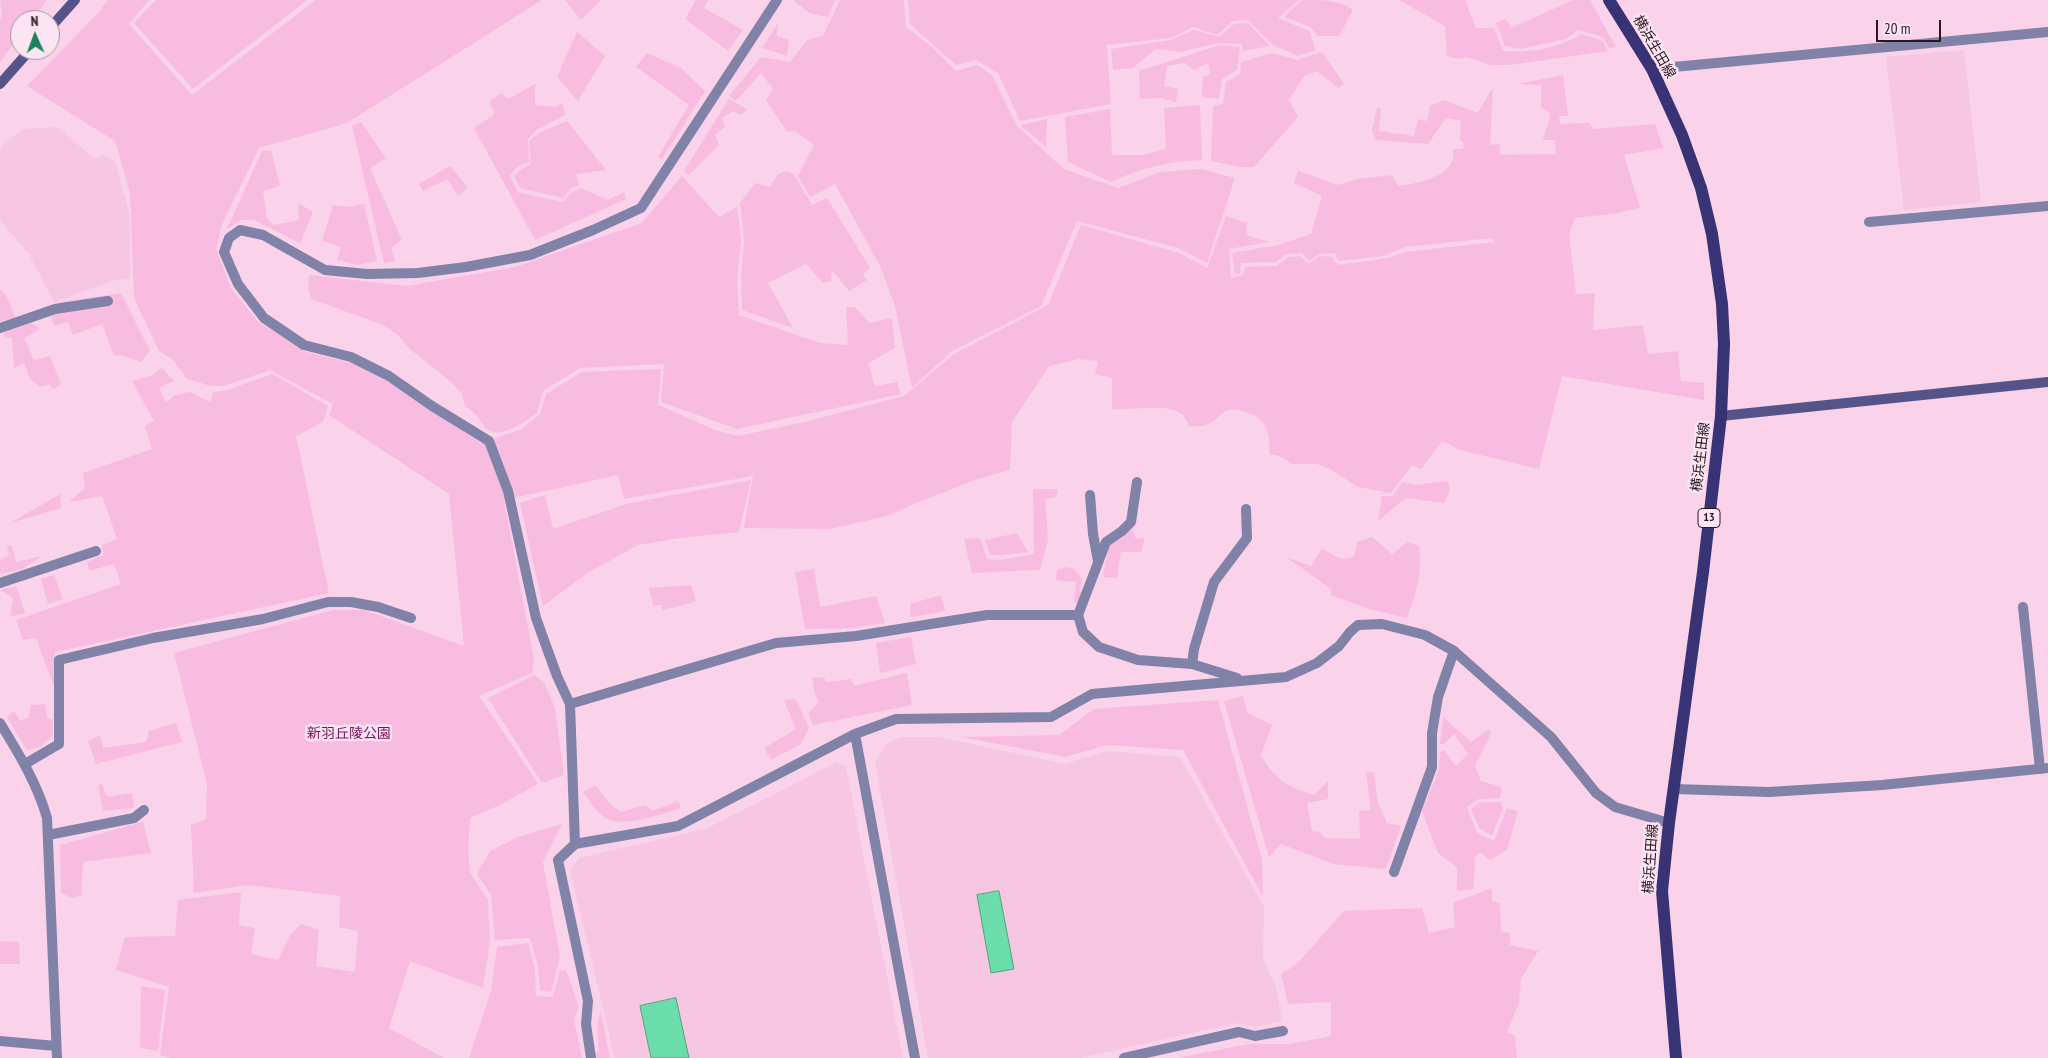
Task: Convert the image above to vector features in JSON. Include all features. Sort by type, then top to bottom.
[{"type":"main road","name":"横浜生田線","points":[[1609,0],[1652,69],[1682,134],[1701,188],[1712,234],[1722,304],[1724,344],[1722,416],[1668,823],[1662,891],[1676,1058]]},
{"type":"street","points":[[60,17],[75,0]]},
{"type":"street","points":[[575,844],[570,704],[557,676],[536,618],[508,491],[488,441],[432,406],[390,376],[351,357],[304,345],[264,318],[238,284],[224,252],[229,238],[240,230],[263,235],[325,270],[366,274],[418,273],[466,267],[530,255],[593,230],[641,208],[777,0]]},
{"type":"street","points":[[1652,69],[2048,32]]},
{"type":"street","points":[[0,84],[21,60]]},
{"type":"street","points":[[1869,222],[2048,206]]},
{"type":"street","points":[[0,328],[55,309],[108,302]]},
{"type":"street","points":[[1722,416],[2048,382]]},
{"type":"street","points":[[1137,482],[1131,522],[1106,542],[1078,615],[1083,632],[1100,647],[1138,660],[1192,664],[1242,680]]},
{"type":"street","points":[[1090,495],[1098,562]]},
{"type":"street","points":[[1192,664],[1194,649],[1214,582],[1247,538],[1246,509]]},
{"type":"street","points":[[0,584],[96,551]]},
{"type":"street","points":[[26,764],[59,744],[58,660],[153,638],[263,619],[328,602],[351,602],[411,618]]},
{"type":"street","points":[[1674,789],[1769,792],[1882,785],[2044,768],[2023,607]]},
{"type":"street","points":[[570,704],[776,643],[856,636],[987,614],[1078,615]]},
{"type":"street","points":[[591,1058],[586,1024],[588,1001],[558,860],[575,844],[678,826],[855,734],[896,719],[1051,717],[1092,694],[1286,676],[1317,663],[1339,646],[1358,625],[1382,624],[1425,635],[1454,651],[1550,737],[1596,793],[1615,807],[1668,823]]},
{"type":"street","points":[[1394,872],[1432,767],[1432,733],[1438,697],[1454,651]]},
{"type":"street","points":[[0,723],[26,764],[41,796],[47,818],[57,1058]]},
{"type":"street","points":[[855,734],[915,1058]]},
{"type":"street","points":[[48,835],[134,818],[144,810]]},
{"type":"street","points":[[1124,1058],[1239,1032],[1255,1036],[1283,1031]]},
{"type":"street","points":[[0,1041],[56,1046]]},
{"type":"shaded area","points":[[1964,50],[1981,202],[1904,210],[1886,57]]},
{"type":"shaded area","points":[[58,127],[94,159],[104,155],[115,162],[130,216],[130,278],[112,281],[54,302],[29,254],[0,220],[0,148],[22,129]]},
{"type":"shaded area","points":[[901,737],[939,737],[1065,764],[1107,751],[1180,757],[1264,907],[1263,959],[1276,987],[1282,1021],[1255,1027],[1238,1023],[1079,1058],[928,1058],[875,763],[886,744]]},
{"type":"shaded area","points":[[837,762],[846,767],[903,1058],[615,1058],[570,871],[579,858],[708,828]]},
{"type":"shaded area","points":[[999,891],[1014,969],[991,973],[977,895]]},
{"type":"shaded area","points":[[676,998],[689,1058],[651,1058],[640,1006]]},
{"type":"green space","points":[[0,0],[47,0],[40,10],[10,10],[10,48],[0,62],[0,20],[2,17]]},
{"type":"green space","name":"新羽丘陵公園","points":[[108,0],[149,0],[129,24],[192,95],[316,0],[542,0],[347,123],[259,148],[222,224],[216,249],[231,288],[259,323],[304,351],[358,365],[388,381],[481,443],[522,429],[540,414],[546,394],[582,372],[661,369],[658,405],[718,431],[738,436],[804,422],[904,396],[954,354],[1048,305],[1081,225],[1179,253],[1207,268],[1226,216],[1247,223],[1246,235],[1269,242],[1229,249],[1231,278],[1243,275],[1245,267],[1277,266],[1288,257],[1300,256],[1309,264],[1320,256],[1333,257],[1334,262],[1339,265],[1388,258],[1405,252],[1495,242],[1492,238],[1404,247],[1384,256],[1338,261],[1335,253],[1319,254],[1309,261],[1302,253],[1286,254],[1276,262],[1241,263],[1240,274],[1235,274],[1232,253],[1278,245],[1311,234],[1322,196],[1294,183],[1298,171],[1338,185],[1357,179],[1392,175],[1398,186],[1421,182],[1437,176],[1449,167],[1453,158],[1453,149],[1463,149],[1464,144],[1460,139],[1461,121],[1446,118],[1428,144],[1376,140],[1372,131],[1377,108],[1381,108],[1379,131],[1414,136],[1418,119],[1427,121],[1430,106],[1444,100],[1478,113],[1493,87],[1490,145],[1500,144],[1500,155],[1556,154],[1555,140],[1543,140],[1550,113],[1541,107],[1541,85],[1517,84],[1563,75],[1568,116],[1559,116],[1560,124],[1589,123],[1593,129],[1655,124],[1663,148],[1624,155],[1640,208],[1618,213],[1575,218],[1569,234],[1576,294],[1595,293],[1593,330],[1643,325],[1648,354],[1678,351],[1681,381],[1704,383],[1704,400],[1562,376],[1539,469],[1460,450],[1442,441],[1421,469],[1412,465],[1391,493],[1358,487],[1330,469],[1317,464],[1292,464],[1277,455],[1270,455],[1268,432],[1262,421],[1240,410],[1226,411],[1209,424],[1203,426],[1189,426],[1183,415],[1166,408],[1112,409],[1112,378],[1095,374],[1098,361],[1078,359],[1049,366],[1012,422],[1010,470],[975,480],[887,516],[830,529],[744,528],[753,476],[624,499],[618,475],[504,500],[534,659],[532,673],[479,696],[538,784],[500,805],[470,818],[468,850],[470,873],[488,900],[490,942],[483,988],[410,961],[389,1028],[444,1058],[170,1058],[160,1055],[169,987],[116,970],[125,937],[175,936],[178,900],[241,892],[239,925],[255,928],[251,954],[278,960],[290,935],[301,924],[319,930],[316,966],[355,972],[358,931],[339,927],[340,896],[248,885],[194,893],[191,825],[206,819],[207,784],[174,653],[333,610],[364,610],[464,646],[449,494],[329,415],[333,404],[270,370],[224,386],[211,386],[187,379],[173,360],[159,351],[134,298],[130,193],[115,141],[27,86],[52,60],[60,60],[60,52],[99,12]]},
{"type":"green space","points":[[156,0],[307,0],[193,89],[134,23]]},
{"type":"green space","points":[[565,0],[601,0],[581,20]]},
{"type":"green space","points":[[696,0],[708,0],[704,8],[743,30],[728,51],[685,19]]},
{"type":"green space","points":[[793,0],[835,0],[828,17],[809,13]]},
{"type":"green space","points":[[840,0],[904,0],[906,27],[933,48],[956,71],[977,65],[992,75],[1017,126],[1064,169],[1118,188],[1160,172],[1202,169],[1235,178],[1207,263],[1178,248],[1077,221],[1041,306],[952,351],[912,388],[895,306],[880,266],[835,184],[810,197],[798,176],[814,145],[795,131],[787,132],[766,100],[773,89],[761,73],[736,101],[729,96],[761,57],[790,62],[807,40],[823,36]]},
{"type":"green space","points":[[908,0],[1298,0],[1278,18],[1309,31],[1316,50],[1298,56],[1273,45],[1248,20],[1233,21],[1217,35],[1193,27],[1171,38],[1107,45],[1111,104],[1020,121],[998,73],[976,60],[956,65],[910,24]]},
{"type":"green space","points":[[1302,0],[1337,2],[1353,10],[1339,36],[1317,36],[1311,27],[1284,17]]},
{"type":"green space","points":[[1399,0],[1465,0],[1476,28],[1494,28],[1503,51],[1544,49],[1563,43],[1581,34],[1603,41],[1608,51],[1510,65],[1491,65],[1466,57],[1459,59],[1447,56],[1445,26]]},
{"type":"green space","points":[[1573,0],[1590,0],[1616,47],[1609,48],[1603,37],[1578,30],[1566,39],[1521,49],[1505,46],[1496,23],[1506,19],[1511,28]]},
{"type":"green space","points":[[778,23],[777,36],[789,40],[787,56],[762,48]]},
{"type":"green space","points":[[1248,23],[1270,46],[1242,51],[1242,44],[1217,43],[1181,52],[1156,49],[1133,68],[1113,70],[1111,49],[1171,40],[1194,30],[1219,37],[1234,24]]},
{"type":"green space","points":[[577,32],[605,56],[578,101],[557,77]]},
{"type":"green space","points":[[1220,45],[1240,47],[1237,70],[1222,79],[1219,99],[1202,97],[1203,77],[1210,74],[1208,63],[1194,70],[1185,63],[1167,66],[1164,86],[1178,89],[1176,102],[1161,98],[1140,99],[1139,71]]},
{"type":"green space","points":[[1322,52],[1344,84],[1338,88],[1317,71],[1304,76],[1289,100],[1298,117],[1254,167],[1240,167],[1211,161],[1213,106],[1223,104],[1226,82],[1240,74],[1241,62],[1272,53],[1297,60]]},
{"type":"green space","points":[[647,53],[681,68],[705,91],[662,159],[658,157],[689,105],[636,67]]},
{"type":"green space","points":[[535,84],[535,105],[555,107],[562,103],[565,115],[537,130],[528,139],[529,162],[518,166],[510,176],[518,192],[563,202],[571,193],[581,188],[608,200],[624,192],[626,199],[535,240],[474,128],[495,114],[489,102],[501,93],[508,99]]},
{"type":"green space","points":[[729,99],[748,110],[739,115],[734,111],[722,118],[725,127],[715,135],[719,145],[689,175],[684,171]]},
{"type":"green space","points":[[1200,105],[1202,160],[1155,166],[1111,182],[1068,162],[1065,117],[1110,109],[1112,155],[1143,155],[1166,149],[1164,108]]},
{"type":"green space","points":[[1047,119],[1046,147],[1020,125]]},
{"type":"green space","points":[[567,121],[606,170],[576,174],[579,185],[571,188],[563,198],[520,188],[514,176],[531,164],[529,140],[541,132]]},
{"type":"green space","points":[[361,122],[386,158],[370,168],[402,240],[391,248],[395,261],[384,263],[352,126]]},
{"type":"green space","points":[[271,150],[280,186],[263,191],[267,218],[273,225],[299,220],[298,203],[313,212],[300,243],[254,220],[241,220],[227,229],[262,151]]},
{"type":"green space","points":[[450,166],[468,188],[458,196],[447,179],[423,191],[419,184]]},
{"type":"green space","points":[[787,171],[794,175],[812,205],[827,198],[870,268],[863,274],[867,280],[849,291],[832,270],[831,281],[823,283],[806,264],[768,283],[793,328],[742,310],[741,279],[744,240],[740,203],[755,183],[770,187],[778,174]]},
{"type":"green space","points":[[682,176],[719,217],[737,207],[741,240],[737,281],[739,315],[820,343],[848,345],[846,307],[855,307],[869,323],[892,318],[895,348],[868,363],[875,386],[897,382],[901,394],[737,429],[661,402],[664,364],[580,368],[543,391],[537,413],[513,428],[506,431],[493,432],[487,429],[476,415],[465,406],[462,394],[450,381],[410,349],[397,334],[381,324],[311,299],[308,289],[309,275],[407,286],[515,267],[642,223]]},
{"type":"green space","points":[[364,204],[377,261],[357,265],[337,260],[341,247],[322,241],[333,205],[350,207]]},
{"type":"green space","points":[[0,289],[7,297],[15,317],[0,322]]},
{"type":"green space","points":[[121,293],[150,351],[141,362],[124,356],[114,355],[102,324],[73,335],[68,322],[54,326],[51,316],[60,302]]},
{"type":"green space","points":[[31,322],[40,329],[24,338],[34,360],[50,356],[61,384],[54,389],[49,384],[41,387],[31,380],[24,363],[14,368],[12,338],[3,336],[6,330]]},
{"type":"green space","points":[[162,368],[174,381],[159,388],[166,403],[173,396],[190,392],[210,402],[213,392],[227,390],[272,374],[328,406],[323,422],[296,436],[329,593],[55,652],[54,686],[36,638],[23,640],[16,620],[121,584],[114,564],[89,571],[87,562],[103,555],[102,545],[117,539],[102,496],[69,502],[85,488],[83,473],[152,449],[145,426],[154,421],[132,381],[151,376]]},
{"type":"green space","points":[[751,480],[739,532],[680,538],[638,545],[589,572],[543,606],[520,503],[545,495],[553,529],[626,504]]},
{"type":"green space","points":[[1448,481],[1450,490],[1444,503],[1406,498],[1378,521],[1382,496],[1393,496],[1402,482],[1415,485]]},
{"type":"green space","points":[[1033,489],[1058,489],[1056,497],[1045,499],[1048,540],[1040,570],[972,573],[964,539],[980,538],[987,559],[1001,560],[1034,554]]},
{"type":"green space","points":[[60,494],[61,508],[10,523]]},
{"type":"green space","points":[[1132,529],[1136,539],[1145,538],[1141,552],[1121,552],[1117,578],[1103,577],[1109,545]]},
{"type":"green space","points":[[1017,533],[1028,552],[990,555],[985,540]]},
{"type":"green space","points":[[1372,537],[1392,554],[1408,542],[1419,546],[1420,565],[1418,583],[1407,618],[1366,608],[1331,595],[1331,589],[1286,557],[1311,566],[1322,549],[1342,559],[1354,557],[1357,542]]},
{"type":"green space","points":[[7,545],[12,546],[16,562],[42,556],[20,570],[0,574],[0,560],[9,556]]},
{"type":"green space","points":[[1066,567],[1074,569],[1082,579],[1079,602],[1074,603],[1076,582],[1056,580],[1057,570]]},
{"type":"green space","points":[[814,569],[820,607],[876,596],[885,623],[852,628],[805,629],[795,572]]},
{"type":"green space","points":[[54,575],[63,599],[48,604],[41,579]]},
{"type":"green space","points":[[691,585],[696,602],[663,610],[661,605],[653,605],[649,588]]},
{"type":"green space","points":[[16,586],[25,613],[10,617],[13,598],[0,590]]},
{"type":"green space","points":[[941,595],[945,611],[911,617],[910,604]]},
{"type":"green space","points":[[911,637],[916,664],[880,673],[876,643]]},
{"type":"green space","points":[[907,673],[912,705],[813,725],[808,713],[819,702],[814,691],[812,678],[824,677],[826,682],[852,679],[854,686]]},
{"type":"green space","points":[[534,675],[544,682],[555,708],[564,775],[542,783],[488,698]]},
{"type":"green space","points":[[1243,696],[1247,713],[1272,725],[1261,755],[1276,776],[1297,789],[1314,795],[1328,781],[1328,799],[1307,803],[1312,831],[1320,832],[1325,838],[1360,839],[1359,811],[1371,810],[1366,772],[1374,772],[1378,803],[1387,823],[1401,826],[1386,869],[1333,864],[1281,844],[1269,857],[1224,701]]},
{"type":"green space","points":[[796,699],[809,728],[801,744],[771,760],[764,748],[796,729],[784,700]]},
{"type":"green space","points":[[1218,700],[1262,860],[1263,897],[1183,750],[1107,745],[1066,757],[961,737],[1059,735],[1094,709]]},
{"type":"green space","points":[[45,704],[47,718],[53,720],[53,735],[40,747],[27,750],[7,717],[14,711],[20,721],[28,718],[31,705]]},
{"type":"green space","points":[[1443,717],[1471,742],[1489,729],[1491,733],[1475,766],[1481,781],[1502,787],[1500,798],[1479,799],[1467,807],[1477,833],[1494,841],[1507,808],[1518,811],[1507,850],[1490,860],[1480,852],[1474,858],[1473,889],[1457,891],[1457,867],[1438,853],[1422,811],[1439,770],[1440,752],[1444,750],[1456,766],[1468,754],[1454,734],[1444,744],[1440,744]]},
{"type":"green space","points":[[176,723],[182,742],[96,764],[88,741],[100,735],[103,748],[146,742],[149,731]]},
{"type":"green space","points":[[102,784],[107,797],[132,793],[134,808],[103,811],[98,785]]},
{"type":"green space","points":[[595,785],[611,805],[621,812],[646,805],[652,811],[678,801],[681,808],[627,822],[610,820],[598,812],[583,792]]},
{"type":"green space","points":[[1480,802],[1501,802],[1503,808],[1492,836],[1479,828],[1471,809]]},
{"type":"green space","points":[[143,822],[151,853],[83,862],[81,896],[72,898],[61,893],[60,845]]},
{"type":"green space","points":[[562,824],[543,862],[560,957],[551,992],[540,990],[538,966],[530,938],[495,940],[491,895],[477,874],[490,851],[518,837]]},
{"type":"green space","points":[[1492,888],[1492,901],[1500,903],[1501,932],[1510,933],[1510,945],[1538,951],[1521,979],[1519,1003],[1507,1032],[1515,1036],[1517,1058],[1177,1058],[1249,1044],[1290,1044],[1331,1036],[1331,1002],[1288,1004],[1281,974],[1297,964],[1344,911],[1422,908],[1429,933],[1455,927],[1453,903]]},
{"type":"green space","points":[[0,941],[19,942],[20,964],[0,964]]},
{"type":"green space","points":[[528,943],[535,968],[536,996],[553,997],[560,971],[566,970],[579,1007],[574,1020],[582,1058],[469,1058],[491,991],[497,947]]},
{"type":"green space","points":[[141,986],[165,990],[158,1051],[140,1048]]},
{"type":"green space","points":[[601,1012],[610,1058],[586,1058],[599,1051],[597,1025]]}]
